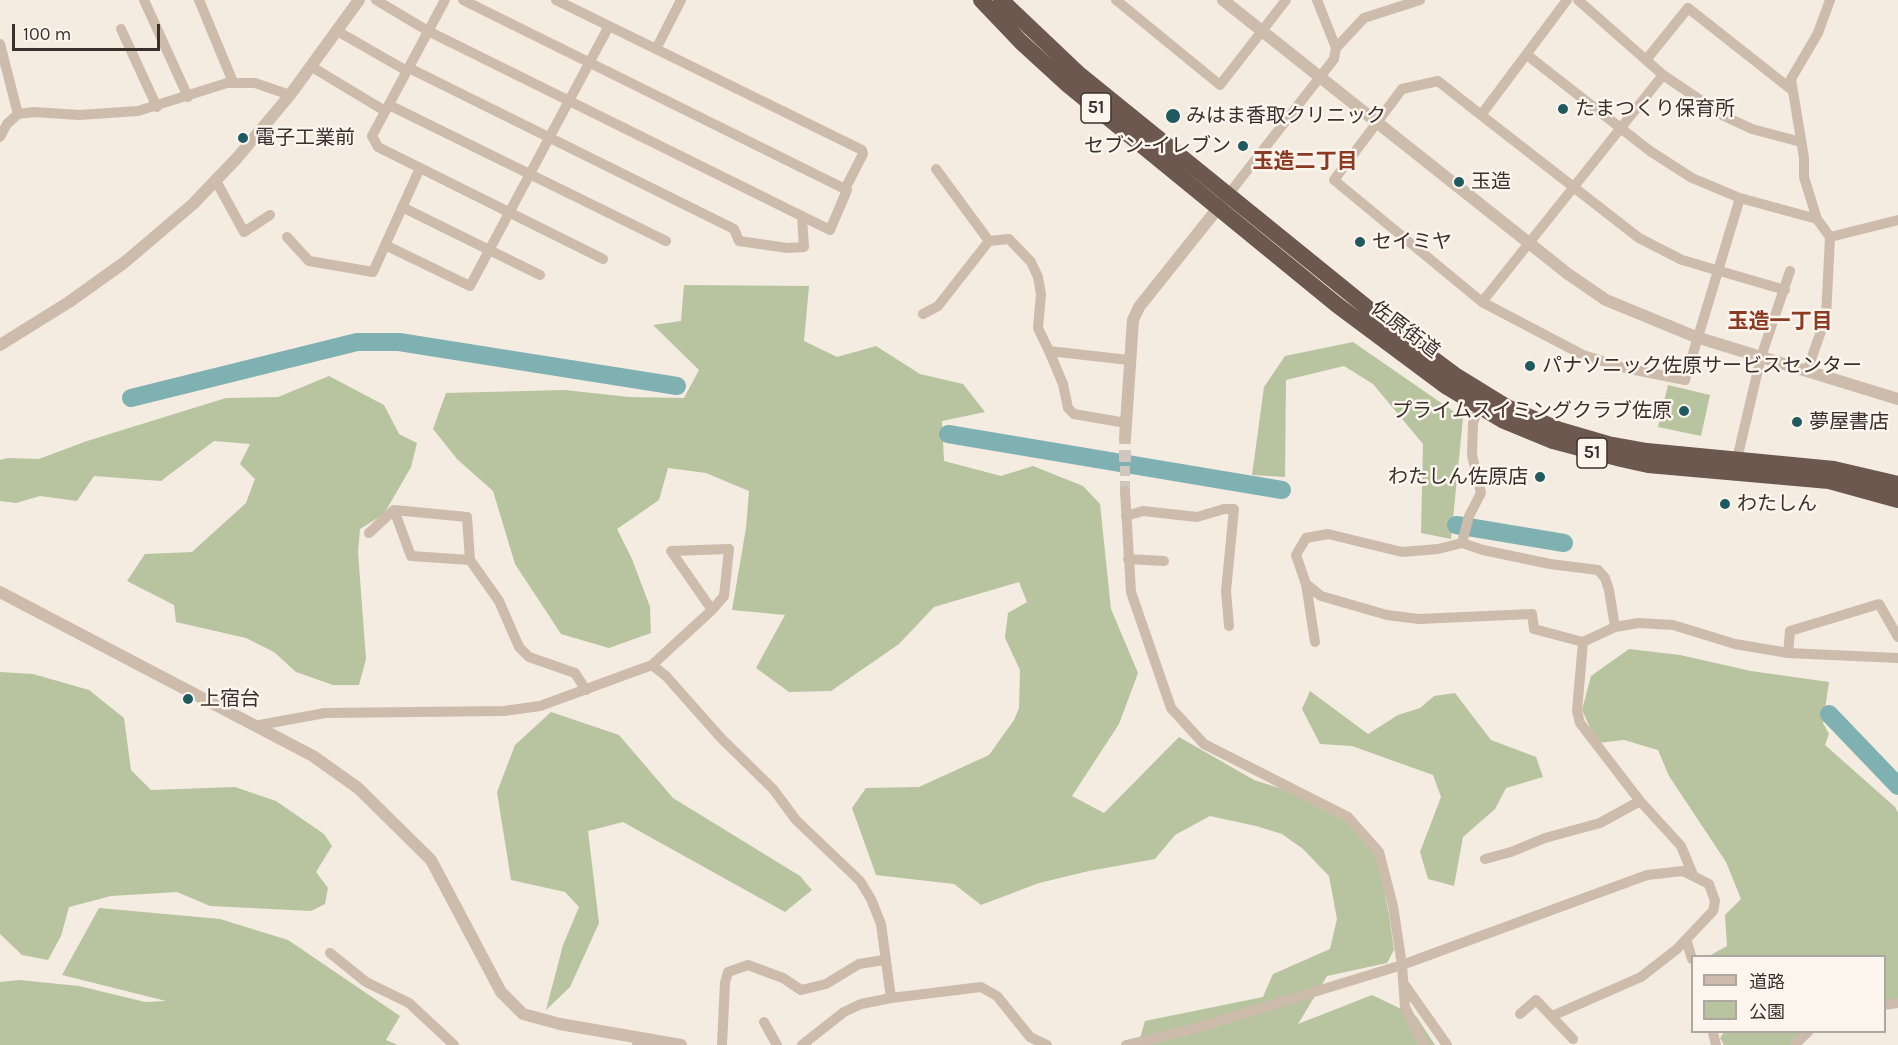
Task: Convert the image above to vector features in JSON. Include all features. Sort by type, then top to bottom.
[{"type":"highway","name":"佐原街道","points":[[981,0],[1021,42],[1068,85],[1455,375],[1507,407],[1560,430],[1608,444],[1647,451],[1834,469],[1898,484]]},
{"type":"highway","name":"佐原街道","points":[[1001,0],[1079,74],[1392,347],[1479,407],[1524,430],[1599,455],[1648,465],[1829,481],[1898,500]]},
{"type":"street","points":[[144,0],[188,97]]},
{"type":"street","points":[[199,0],[233,82]]},
{"type":"street","points":[[0,345],[69,302],[125,262],[216,182],[312,67],[359,0]]},
{"type":"street","points":[[376,0],[428,31],[830,230],[848,193],[844,189],[463,0]]},
{"type":"street","points":[[445,0],[372,136],[378,147],[603,259]]},
{"type":"street","points":[[556,0],[862,150],[863,154],[844,189]]},
{"type":"street","points":[[656,49],[681,0]]},
{"type":"street","points":[[1116,0],[1220,85],[1286,0]]},
{"type":"street","points":[[1223,0],[1530,243],[1606,300],[1696,337],[1898,399]]},
{"type":"street","points":[[1125,438],[1133,320],[1139,307],[1334,59],[1336,48],[1317,0]]},
{"type":"street","points":[[1336,48],[1364,18],[1420,0]]},
{"type":"street","points":[[1481,115],[1567,0]]},
{"type":"street","points":[[1578,0],[1664,75],[1724,116],[1752,129],[1801,142]]},
{"type":"street","points":[[1807,371],[1826,317],[1830,237],[1817,219],[1804,177],[1801,142],[1792,90],[1794,71],[1818,33],[1830,0]]},
{"type":"street","points":[[1646,60],[1688,8],[1792,90]]},
{"type":"street","points":[[385,245],[470,286],[609,26]]},
{"type":"street","points":[[121,29],[157,106]]},
{"type":"street","points":[[338,31],[408,70],[734,229],[739,241],[788,248],[804,247],[802,217]]},
{"type":"street","points":[[0,44],[18,114]]},
{"type":"street","points":[[1527,55],[1620,129],[1692,178],[1740,198],[1817,219]]},
{"type":"street","points":[[312,67],[387,108],[530,174],[666,241]]},
{"type":"street","points":[[1482,302],[1664,75]]},
{"type":"street","points":[[1740,198],[1716,271],[1696,337],[1685,380],[1625,368],[1582,355],[1482,302],[1334,180],[1402,89],[1438,81],[1639,238],[1676,257],[1716,271],[1785,290]]},
{"type":"street","points":[[0,136],[7,124],[18,114],[34,112],[99,115],[138,111],[233,82],[255,83],[290,95]]},
{"type":"street","points":[[287,237],[309,261],[373,272],[420,168]]},
{"type":"street","points":[[936,169],[989,242]]},
{"type":"street","points":[[216,182],[244,232],[270,215]]},
{"type":"street","points":[[402,207],[540,275]]},
{"type":"street","points":[[1830,237],[1898,220]]},
{"type":"street","points":[[923,314],[938,306],[989,242],[1009,239],[1031,262],[1038,277],[1041,294],[1038,328],[1063,384],[1068,408],[1074,414],[1126,423]]},
{"type":"street","points":[[1737,459],[1761,357],[1790,271]]},
{"type":"street","points":[[1049,351],[1129,360]]},
{"type":"street","points":[[1462,540],[1469,516],[1481,493],[1472,455],[1473,423],[1479,407]]},
{"type":"street","points":[[1125,491],[1131,592],[1171,708],[1204,744],[1348,817],[1379,852],[1389,885],[1402,965],[1405,1007],[1424,1045]]},
{"type":"street","points":[[1125,516],[1143,511],[1197,517],[1224,509],[1234,510],[1226,591],[1229,626]]},
{"type":"street","points":[[369,533],[394,510],[467,518],[470,560],[499,601],[519,647],[529,657],[575,673],[586,690]]},
{"type":"street","points":[[394,510],[411,556],[470,560]]},
{"type":"street","points":[[1315,642],[1306,584],[1296,555],[1306,538],[1328,534],[1402,552],[1438,549],[1462,540],[1483,550],[1550,564],[1598,570],[1605,578],[1609,590],[1615,627]]},
{"type":"street","points":[[254,726],[325,713],[504,711],[540,706],[652,665],[712,610],[724,596],[729,549],[671,551],[712,610]]},
{"type":"street","points":[[1128,559],[1164,561]]},
{"type":"street","points":[[1306,584],[1321,596],[1387,615],[1419,619],[1532,614],[1534,629],[1583,642],[1615,627],[1638,623],[1673,624],[1735,644],[1788,653],[1898,658]]},
{"type":"street","points":[[0,591],[313,756],[338,772],[431,860],[501,992],[510,1005],[523,1014],[541,1020],[677,1044]]},
{"type":"street","points":[[1788,653],[1790,631],[1821,619],[1879,604],[1898,637]]},
{"type":"street","points":[[1583,642],[1577,711],[1580,723],[1640,801],[1681,846],[1693,875]]},
{"type":"street","points":[[652,665],[666,676],[721,738],[773,789],[796,820],[860,881],[871,899],[881,924],[886,947],[884,960],[891,998]]},
{"type":"street","points":[[1485,859],[1511,852],[1545,838],[1599,824],[1640,801]]},
{"type":"street","points":[[1126,1045],[1193,1029],[1402,965],[1626,881],[1683,870],[1709,884],[1715,901],[1713,911],[1686,939],[1641,977],[1552,1016]]},
{"type":"street","points":[[1686,939],[1691,956]]},
{"type":"street","points":[[330,953],[366,982],[409,1003],[454,1045]]},
{"type":"street","points":[[722,1045],[725,983],[728,972],[748,965],[783,978],[801,990],[826,984],[859,964],[884,960]]},
{"type":"street","points":[[1402,981],[1447,1045]]},
{"type":"street","points":[[802,1045],[844,1012],[861,1004],[981,987],[997,996],[1029,1037],[1047,1045]]},
{"type":"street","points":[[1520,1014],[1536,1000],[1573,1039]]},
{"type":"street","points":[[764,1022],[777,1045]]},
{"type":"street","points":[[1794,1045],[1807,1033]]},
{"type":"street","points":[[637,1045],[677,1044]]},
{"type":"green space","points":[[684,285],[809,286],[804,341],[837,357],[876,346],[920,374],[963,384],[985,412],[942,421],[944,461],[1001,476],[1033,466],[1083,486],[1100,504],[1111,609],[1138,673],[1119,724],[1072,796],[1104,813],[1179,737],[1254,780],[1314,799],[1348,821],[1376,853],[1394,950],[1387,963],[1327,976],[1298,1024],[1372,995],[1416,1016],[1435,1045],[1138,1045],[1145,1021],[1263,997],[1273,974],[1330,949],[1337,919],[1329,876],[1303,849],[1282,834],[1256,826],[1210,816],[1175,835],[1155,859],[1039,883],[981,905],[954,884],[876,875],[852,808],[866,788],[919,787],[989,755],[1014,720],[1019,708],[1020,670],[1005,638],[1008,613],[1027,602],[1019,582],[934,607],[899,644],[831,691],[789,692],[756,668],[785,615],[732,610],[746,528],[749,491],[706,473],[668,468],[659,500],[617,529],[632,559],[650,607],[651,633],[609,648],[561,634],[515,564],[493,491],[457,459],[433,429],[446,393],[565,390],[629,397],[684,398],[699,370],[653,325],[681,321]]},
{"type":"green space","points":[[1353,342],[1463,418],[1451,539],[1421,533],[1423,444],[1373,384],[1344,366],[1286,380],[1285,477],[1252,475],[1264,387],[1285,356]]},
{"type":"green space","points":[[329,376],[384,405],[399,434],[417,443],[411,467],[384,514],[360,529],[358,552],[366,659],[359,685],[333,685],[296,672],[274,652],[246,638],[176,622],[174,605],[127,581],[145,554],[192,552],[246,503],[255,479],[240,464],[250,444],[214,441],[161,481],[94,476],[77,501],[40,496],[16,503],[0,501],[0,460],[39,459],[87,441],[226,398],[278,397]]},
{"type":"green space","name":"プライムスイミングクラブ佐原","points":[[1668,385],[1710,395],[1701,436],[1658,427]]},
{"type":"green space","points":[[1629,649],[1680,655],[1751,671],[1829,682],[1823,723],[1829,734],[1825,745],[1895,807],[1898,813],[1898,1008],[1886,1004],[1886,955],[1711,955],[1727,946],[1725,915],[1741,899],[1726,862],[1669,776],[1658,750],[1624,740],[1597,743],[1582,710],[1591,676]]},
{"type":"green space","points":[[0,672],[33,674],[89,690],[124,718],[131,770],[151,790],[235,787],[276,801],[324,834],[332,846],[316,872],[328,888],[325,904],[311,911],[210,906],[177,892],[111,896],[69,907],[61,936],[48,960],[22,955],[0,934]]},
{"type":"green space","points":[[1310,691],[1368,734],[1398,715],[1420,708],[1434,696],[1455,693],[1491,740],[1536,757],[1543,777],[1506,788],[1495,809],[1463,837],[1454,886],[1428,879],[1420,852],[1441,797],[1433,775],[1352,746],[1320,744],[1302,709]]},
{"type":"green space","points":[[551,712],[619,735],[673,798],[800,876],[812,890],[785,912],[623,822],[588,831],[599,923],[570,987],[546,1010],[563,945],[579,907],[565,892],[511,880],[497,792],[515,745]]},
{"type":"green space","points":[[99,908],[220,919],[288,940],[400,1016],[386,1040],[398,1045],[0,1045],[0,982],[19,980],[79,986],[145,1002],[166,1001],[62,975]]},
{"type":"green space","points":[[1723,1033],[1799,1033],[1801,1039],[1796,1045],[1724,1045],[1720,1038]]},
{"type":"waterway","points":[[131,398],[357,342],[399,342],[677,386]]},
{"type":"waterway","points":[[948,434],[1282,490]]},
{"type":"waterway","points":[[1456,525],[1564,543]]},
{"type":"waterway","points":[[1829,714],[1898,786]]},
{"type":"tunnel","points":[[1125,438],[1125,462]]},
{"type":"tunnel","points":[[1125,462],[1125,491]]},
{"type":"place","name":"たまつくり保育所","points":[[1563,109]]},
{"type":"place","name":"みはま香取クリニック","points":[[1173,116]]},
{"type":"place","name":"電子工業前","points":[[243,138]]},
{"type":"place","name":"セブン-イレブン","points":[[1243,146]]},
{"type":"place","name":"玉造","points":[[1459,182]]},
{"type":"place","name":"セイミヤ","points":[[1360,242]]},
{"type":"place","name":"パナソニック佐原サービスセンター","points":[[1530,366]]},
{"type":"place","name":"プライムスイミングクラブ佐原","points":[[1684,411]]},
{"type":"place","name":"夢屋書店","points":[[1797,422]]},
{"type":"place","name":"わたしん佐原店","points":[[1540,477]]},
{"type":"place","name":"わたしん","points":[[1725,504]]},
{"type":"place","name":"上宿台","points":[[188,699]]},
{"type":"district","name":"玉造二丁目","points":[[1305,162]]},
{"type":"district","name":"玉造一丁目","points":[[1780,322]]}]
